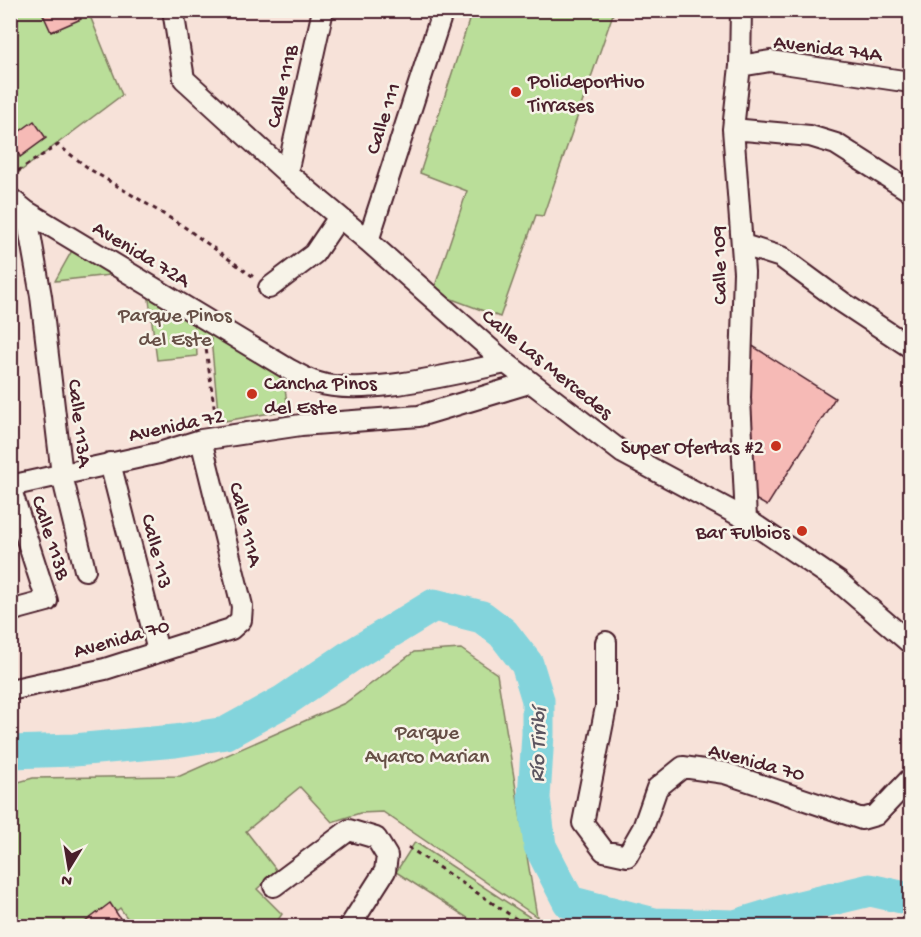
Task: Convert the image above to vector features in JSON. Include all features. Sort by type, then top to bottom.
[{"type":"street","name":"Calle Las Mercedes","points":[[173,10],[184,79],[287,173],[529,383],[623,453],[746,519],[839,582],[910,644]]},
{"type":"street","name":"Calle 111B","points":[[287,173],[323,10]]},
{"type":"street","name":"Calle 111","points":[[368,241],[443,10]]},
{"type":"street","name":"Calle 109","points":[[741,10],[740,66],[733,129],[744,272],[740,398],[746,519]]},
{"type":"street","name":"Avenida 74A","points":[[740,66],[770,61],[910,82]]},
{"type":"street","points":[[733,129],[810,136],[836,144],[910,191]]},
{"type":"street","name":"Avenida 72A","points":[[18,205],[290,370],[315,382],[347,388],[379,386],[418,381],[506,363]]},
{"type":"street","name":"Calle 113A","points":[[18,205],[41,296],[63,475],[84,570]]},
{"type":"street","points":[[269,288],[314,254],[339,217]]},
{"type":"street","points":[[743,245],[781,257],[842,302],[910,347]]},
{"type":"street","name":"Avenida 72","points":[[10,487],[159,453],[209,439],[301,425],[419,416],[529,383]]},
{"type":"street","name":"Calle 111A","points":[[209,439],[242,606],[241,620]]},
{"type":"street","name":"Calle 113","points":[[110,463],[159,651]]},
{"type":"street","name":"Calle 113B","points":[[10,487],[47,601],[10,611]]},
{"type":"street","name":"Avenida 70","points":[[10,690],[105,669],[231,629],[241,620]]},
{"type":"street","name":"Avenida 70","points":[[606,642],[606,706],[583,823],[604,851],[627,856],[643,828],[657,788],[683,767],[725,773],[862,819],[876,815],[910,779]]},
{"type":"street","points":[[274,886],[349,830],[376,838],[387,856],[385,871],[350,927]]},
{"type":"path","points":[[10,176],[58,145],[91,170],[183,226],[269,288]]},
{"type":"path","points":[[205,341],[209,439]]},
{"type":"path","points":[[408,847],[527,927]]},
{"type":"green space","points":[[10,11],[88,11],[122,95],[18,173],[10,149]]},
{"type":"green space","name":"Polideportivo Tirrases","points":[[472,11],[614,11],[543,216],[536,215],[500,317],[433,292],[467,191],[420,173]]},
{"type":"green space","name":"Parque Pinos del Este","points":[[79,238],[282,367],[288,410],[219,422],[211,339],[196,337],[197,356],[157,360],[148,292],[110,275],[55,281]]},
{"type":"green space","name":"Parque Ayarco Marian","points":[[461,649],[497,674],[537,917],[383,812],[360,813],[332,822],[300,787],[246,831],[277,871],[257,889],[282,914],[274,926],[133,926],[120,908],[98,926],[11,926],[11,784],[33,778],[180,776],[345,703],[414,652]]},
{"type":"green space","points":[[415,842],[531,918],[525,926],[480,926],[396,872]]},
{"type":"building","points":[[41,10],[77,10],[81,19],[51,32]]},
{"type":"building","points":[[34,121],[46,138],[20,157],[12,137]]},
{"type":"building","name":"Super Ofertas #2","points":[[751,345],[835,398],[767,506],[745,493]]},
{"type":"building","points":[[110,903],[125,926],[80,926]]},
{"type":"waterway","name":"Río Tiribí","points":[[10,752],[74,750],[175,741],[226,733],[284,701],[349,657],[434,605],[482,617],[503,633],[527,664],[538,700],[534,798],[540,846],[569,902],[654,924],[735,926],[787,910],[870,890],[910,899]]},
{"type":"place","name":"Polideportivo Tirrases","points":[[516,92]]},
{"type":"place","name":"Cancha Pinos del Este","points":[[252,394]]},
{"type":"place","name":"Super Ofertas #2","points":[[776,446]]},
{"type":"place","name":"Bar Fulbios","points":[[802,531]]}]
